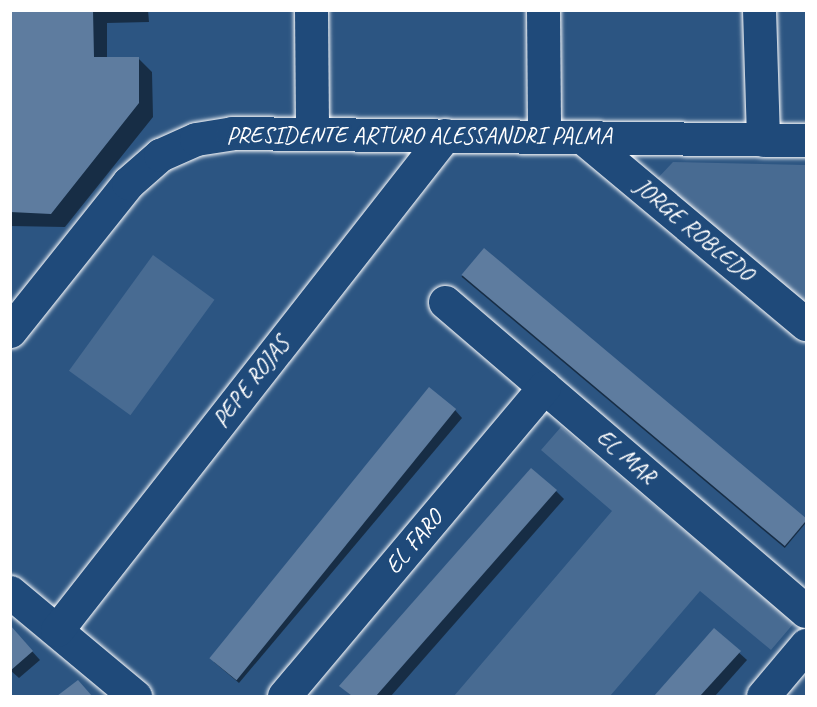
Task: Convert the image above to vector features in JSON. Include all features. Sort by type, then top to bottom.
[{"type":"street","points":[[311,10],[312,134]]},
{"type":"street","points":[[543,10],[544,136]]},
{"type":"street","points":[[759,10],[763,140]]},
{"type":"street","name":"PRESIDENTE ARTURO ALESSANDRI PALMA","points":[[10,331],[108,205],[160,155],[214,135],[445,135],[807,140]]},
{"type":"street","name":"PEPE ROJAS","points":[[57,630],[445,135]]},
{"type":"street","name":"JORGE ROBLEDO","points":[[582,137],[807,324]]},
{"type":"street","name":"EL MAR","points":[[445,302],[807,611]]},
{"type":"street","name":"EL FARO","points":[[284,696],[544,387]]},
{"type":"street","points":[[10,592],[135,696]]},
{"type":"street","points":[[763,696],[807,645]]},
{"type":"shaded area","points":[[673,162],[806,165],[806,304],[657,179]]},
{"type":"shaded area","points":[[153,255],[214,300],[130,415],[69,371]]},
{"type":"shaded area","points":[[561,427],[794,623],[771,650],[700,591],[610,696],[454,696],[612,511],[541,450]]},
{"type":"building","points":[[10,10],[93,10],[94,57],[139,57],[139,103],[51,214],[10,212]]},
{"type":"building","points":[[484,248],[806,518],[785,546],[462,275]]},
{"type":"building","points":[[429,387],[456,409],[237,680],[209,658]]},
{"type":"building","points":[[531,468],[557,490],[376,696],[352,696],[339,686]]},
{"type":"building","points":[[10,625],[33,651],[10,671]]},
{"type":"building","points":[[714,628],[741,651],[700,696],[654,696]]},
{"type":"building","points":[[78,680],[92,696],[57,696]]}]
